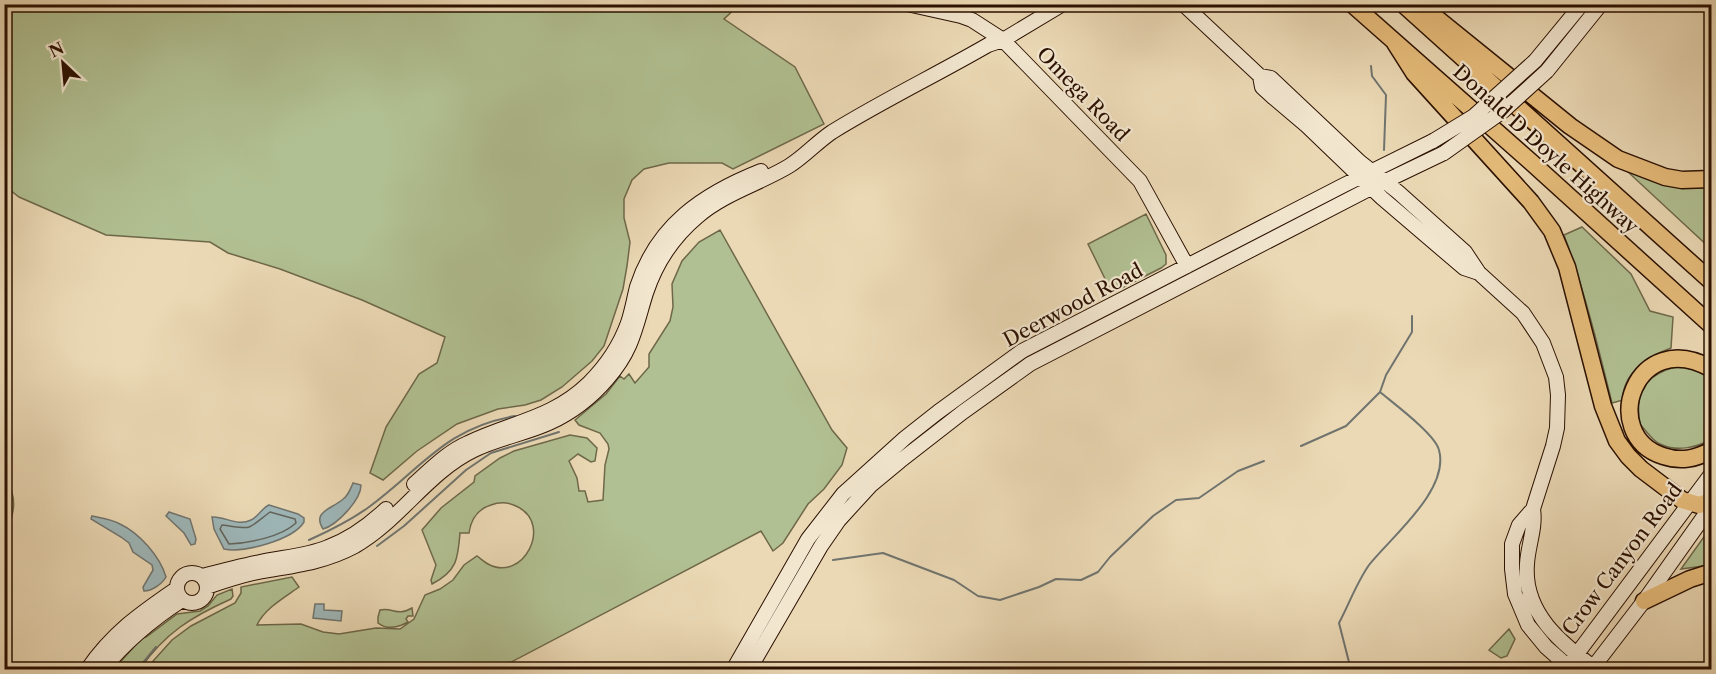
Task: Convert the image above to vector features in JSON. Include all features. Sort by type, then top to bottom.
[{"type":"highway","name":"Donald D Doyle Highway","points":[[1352,4],[1712,326]]},
{"type":"highway","name":"Donald D Doyle Highway","points":[[1403,4],[1712,282]]},
{"type":"highway","points":[[1419,4],[1570,126],[1618,159],[1665,177],[1682,180],[1712,180]]},
{"type":"highway","points":[[1395,43],[1414,73],[1542,216],[1552,231],[1567,267],[1603,406],[1617,441],[1641,469],[1688,503],[1700,506],[1712,503]]},
{"type":"highway","points":[[1641,219],[1670,233],[1712,270]]},
{"type":"highway","points":[[1712,369],[1687,358],[1659,362],[1647,370],[1638,381],[1631,394],[1629,410],[1631,424],[1637,437],[1646,447],[1658,454],[1673,460],[1689,460],[1712,450]]},
{"type":"highway","points":[[1644,601],[1681,582],[1712,572]]},
{"type":"street","name":"Omega Road","points":[[906,4],[972,20],[1003,40],[1140,181],[1187,266]]},
{"type":"street","points":[[204,582],[315,562],[356,545],[374,533],[458,459],[498,440],[550,423],[574,409],[596,391],[617,367],[637,328],[652,277],[671,244],[683,230],[711,206],[793,164],[830,134],[872,109],[988,45],[1003,40],[1064,4]]},
{"type":"street","points":[[1183,4],[1260,76],[1271,78],[1366,174],[1371,188],[1464,268],[1479,273]]},
{"type":"street","name":"Deerwood Road","points":[[733,669],[808,539],[843,494],[938,412],[1022,351],[1433,141],[1474,116],[1535,61],[1582,4]]},
{"type":"street","name":"Deerwood Road","points":[[749,669],[821,546],[839,520],[871,485],[907,455],[1030,364],[1371,188],[1444,153],[1503,111],[1546,70],[1601,4]]},
{"type":"street","points":[[1366,174],[1385,181],[1465,252],[1479,273],[1514,304],[1534,327],[1543,343],[1556,377],[1557,428],[1533,509],[1518,525],[1512,544],[1512,569],[1515,594],[1524,618],[1535,636],[1568,668]]},
{"type":"street","points":[[1427,237],[1440,241],[1460,256],[1465,252]]},
{"type":"street","name":"Crow Canyon Road","points":[[1568,668],[1712,472]]},
{"type":"street","name":"Crow Canyon Road","points":[[1594,669],[1712,503]]},
{"type":"street","points":[[1533,509],[1535,522],[1527,565],[1528,585],[1532,600],[1549,630],[1594,669]]},
{"type":"street","points":[[102,669],[135,634],[179,594],[179,580],[185,574],[194,573],[204,582],[207,592],[201,601],[191,604],[179,594]]},
{"type":"street","points":[[87,669],[128,623],[179,594]]},
{"type":"green space","points":[[4,5],[739,5],[724,19],[795,67],[824,124],[733,169],[722,163],[669,163],[644,169],[632,180],[624,199],[624,218],[630,242],[623,289],[604,346],[592,361],[562,387],[541,400],[498,409],[457,424],[417,451],[383,480],[370,473],[386,427],[419,374],[437,363],[445,337],[362,300],[280,269],[228,253],[210,242],[106,235],[19,197],[5,186]]},
{"type":"green space","points":[[1630,169],[1711,186],[1711,249],[1628,172]]},
{"type":"green space","points":[[1146,214],[1166,255],[1166,264],[1112,293],[1088,244]]},
{"type":"green space","points":[[1582,227],[1631,274],[1650,311],[1673,317],[1671,348],[1638,367],[1627,382],[1623,400],[1612,403],[1584,297],[1564,235]]},
{"type":"green space","points":[[720,230],[832,430],[847,448],[842,465],[824,489],[808,504],[783,543],[773,551],[761,531],[498,669],[146,669],[172,640],[191,626],[235,603],[241,593],[241,587],[292,577],[299,587],[281,599],[260,619],[257,625],[301,624],[323,632],[339,634],[376,628],[400,629],[414,619],[425,595],[453,580],[464,565],[477,556],[488,564],[501,568],[512,566],[522,559],[529,549],[533,538],[533,526],[528,515],[511,504],[495,504],[479,512],[471,523],[469,533],[460,533],[455,563],[447,574],[432,584],[431,580],[436,565],[422,530],[441,508],[474,482],[475,476],[514,451],[570,435],[587,438],[597,448],[595,461],[591,462],[578,454],[569,461],[577,478],[579,491],[585,491],[588,502],[603,500],[608,444],[600,433],[579,425],[575,420],[606,394],[620,376],[624,379],[629,374],[635,383],[649,367],[649,354],[670,321],[673,307],[672,284],[682,261],[699,242]]},
{"type":"green space","points":[[1683,365],[1700,370],[1711,378],[1711,439],[1693,447],[1673,448],[1651,438],[1639,423],[1639,398],[1650,379]]},
{"type":"green space","points":[[5,476],[12,492],[14,505],[5,535]]},
{"type":"green space","points":[[1711,527],[1711,565],[1681,569]]},
{"type":"green space","points":[[232,589],[231,599],[203,612],[180,627],[159,645],[140,669],[113,670],[142,638],[177,614],[200,611],[208,606],[217,595]]},
{"type":"green space","points":[[412,608],[413,616],[408,616],[406,619],[408,622],[404,624],[389,627],[378,623],[380,610],[403,612]]},
{"type":"green space","points":[[1509,629],[1515,639],[1507,656],[1501,658],[1489,650]]},
{"type":"water","points":[[353,483],[361,485],[357,498],[335,523],[323,529],[320,523],[321,515],[349,493]]},
{"type":"water","points":[[269,505],[298,514],[304,518],[304,522],[279,540],[243,549],[224,549],[214,529],[212,517],[246,522]]},
{"type":"water","points":[[169,512],[190,519],[196,539],[195,544],[191,545],[184,533],[166,516]]},
{"type":"water","points":[[92,516],[117,522],[141,539],[154,553],[163,569],[166,577],[162,582],[144,591],[143,587],[153,570],[152,565],[133,552],[129,543],[91,519]]},
{"type":"water","points":[[315,604],[324,604],[324,610],[342,611],[341,621],[313,618]]},
{"type":"waterway","points":[[1371,66],[1372,76],[1386,95],[1384,150]]},
{"type":"waterway","points":[[1351,670],[1339,623],[1369,565],[1404,527],[1427,497],[1436,481],[1440,465],[1436,443],[1413,419],[1380,392],[1386,375],[1412,332],[1412,316]]},
{"type":"waterway","points":[[1301,446],[1346,426],[1380,392]]},
{"type":"waterway","points":[[309,540],[369,507],[452,440],[470,430],[515,416]]},
{"type":"waterway","points":[[377,546],[404,526],[466,470],[491,453],[559,432]]},
{"type":"waterway","points":[[833,560],[883,553],[954,580],[978,596],[1000,600],[1056,579],[1081,580],[1098,572],[1110,557],[1153,516],[1176,500],[1199,498],[1238,471],[1264,461]]},
{"type":"waterway","points":[[137,670],[156,647]]}]
